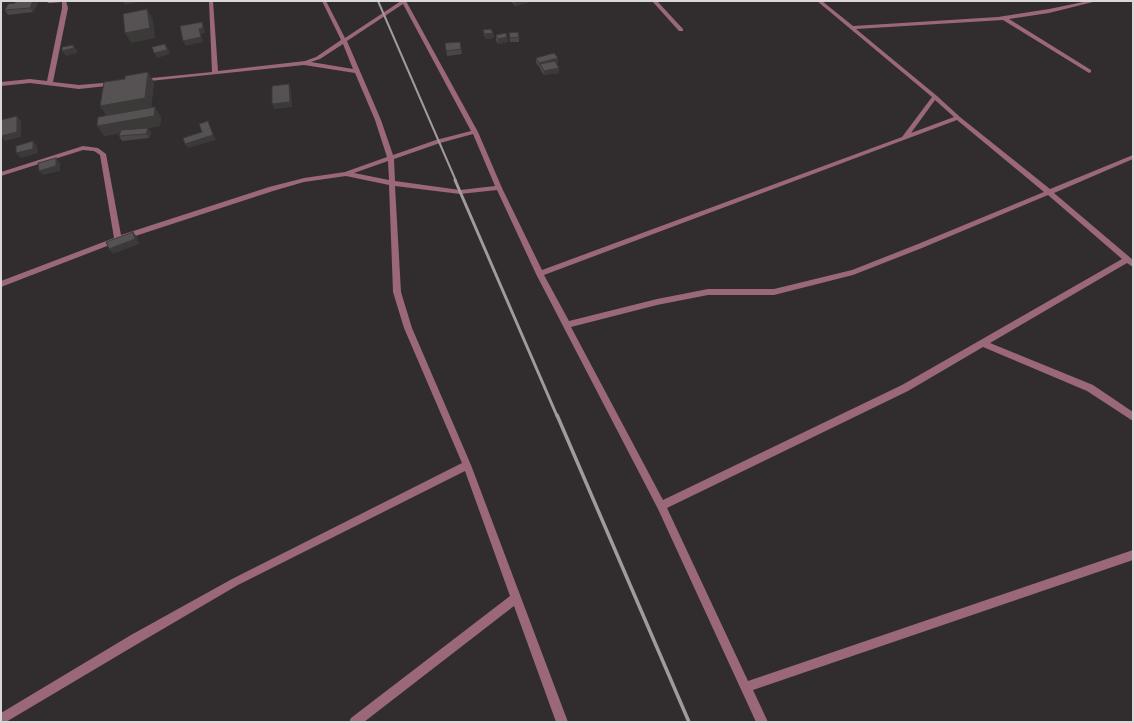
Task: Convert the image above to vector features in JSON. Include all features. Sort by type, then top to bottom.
[{"type":"street","points":[[47,1],[61,1]]},
{"type":"street","points":[[50,83],[65,8],[64,1]]},
{"type":"street","points":[[210,1],[215,73]]},
{"type":"street","points":[[324,1],[344,41],[378,120],[391,158],[397,292],[408,328],[466,465],[562,722]]},
{"type":"street","points":[[139,81],[304,63],[318,58],[404,1],[474,132],[540,274],[661,506],[762,722]]},
{"type":"street","points":[[654,1],[681,30]]},
{"type":"street","points":[[661,506],[905,388],[982,343],[1130,261],[1050,192],[958,118],[935,97],[819,1]]},
{"type":"street","points":[[853,28],[937,24],[1004,18],[1049,11],[1095,1]]},
{"type":"street","points":[[1004,18],[1089,71]]},
{"type":"street","points":[[304,63],[357,72]]},
{"type":"street","points":[[1,84],[30,81],[79,86],[124,83]]},
{"type":"street","points":[[905,137],[935,97]]},
{"type":"street","points":[[540,274],[958,118]]},
{"type":"street","points":[[1,284],[118,239],[277,187],[304,180],[346,174],[438,141],[474,132]]},
{"type":"street","points":[[1,174],[83,148],[96,148],[103,154],[118,239]]},
{"type":"street","points":[[566,325],[657,302],[701,293],[774,292],[853,272],[920,246],[1133,157]]},
{"type":"street","points":[[346,174],[392,183],[460,192],[499,188]]},
{"type":"street","points":[[982,343],[1090,388],[1133,417]]},
{"type":"street","points":[[1,720],[135,639],[236,582],[466,465]]},
{"type":"street","points":[[745,687],[1133,555]]},
{"type":"street","points":[[355,722],[516,598]]},
{"type":"building","points":[[16,1],[33,1],[30,8],[5,10],[8,4],[15,3]]},
{"type":"building","points":[[147,9],[150,28],[125,33],[123,14]]},
{"type":"building","points":[[202,22],[203,28],[199,29],[201,37],[183,41],[180,26]]},
{"type":"building","points":[[491,29],[493,33],[485,34],[483,30]]},
{"type":"building","points":[[518,32],[519,37],[510,38],[509,33]]},
{"type":"building","points":[[506,33],[507,37],[498,39],[496,35]]},
{"type":"building","points":[[460,42],[461,49],[446,51],[445,43]]},
{"type":"building","points":[[165,44],[167,50],[154,53],[152,47]]},
{"type":"building","points":[[73,45],[74,48],[62,51],[62,47]]},
{"type":"building","points":[[554,53],[558,58],[539,63],[536,58]]},
{"type":"building","points":[[555,61],[559,68],[544,71],[540,64]]},
{"type":"building","points":[[148,72],[145,98],[100,106],[104,82],[125,79],[125,76]]},
{"type":"building","points":[[289,84],[290,102],[272,104],[272,86]]},
{"type":"building","points":[[155,107],[154,116],[97,126],[98,117]]},
{"type":"building","points":[[17,116],[17,132],[1,136],[1,120]]},
{"type":"building","points":[[208,121],[213,135],[185,144],[183,138],[202,132],[199,124]]},
{"type":"building","points":[[148,128],[146,134],[119,136],[121,130]]},
{"type":"building","points":[[33,141],[33,149],[16,153],[16,146]]},
{"type":"building","points":[[56,158],[56,166],[39,171],[38,163]]},
{"type":"building","points":[[133,232],[135,239],[109,249],[106,242]]},
{"type":"railway","points":[[378,1],[456,181]]},
{"type":"railway","points":[[455,180],[557,416]]},
{"type":"railway","points":[[557,415],[689,722]]}]
